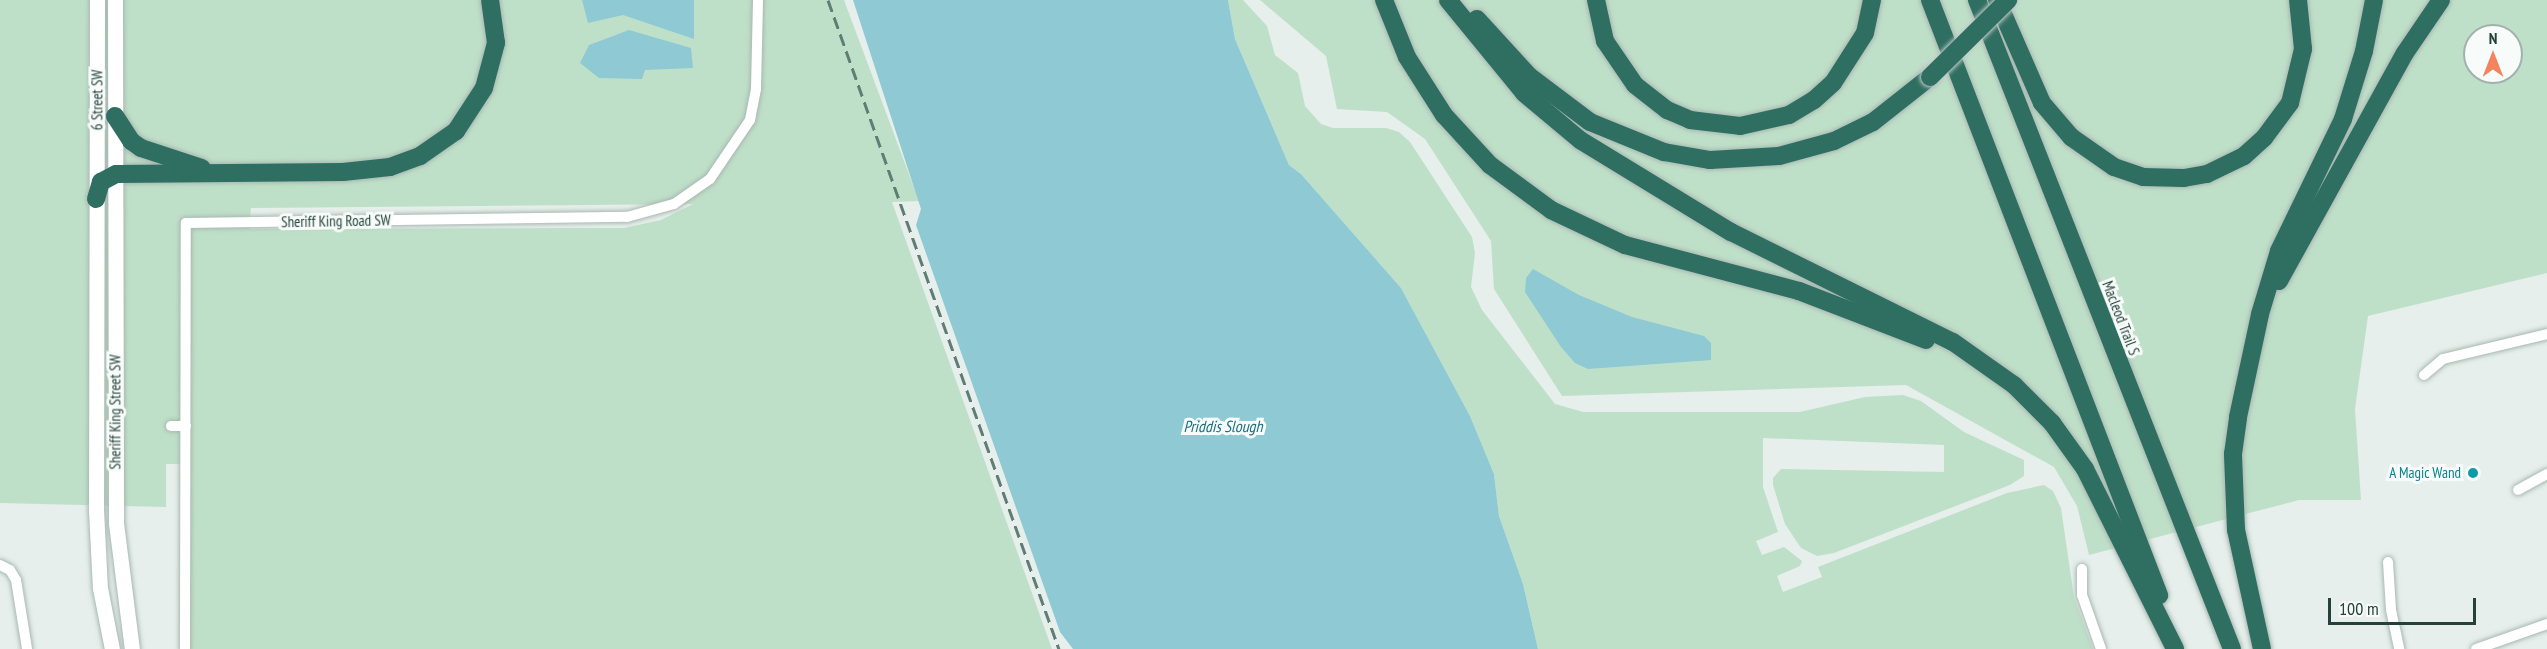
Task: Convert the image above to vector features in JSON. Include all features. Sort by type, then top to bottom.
[{"type":"highway","points":[[96,199],[101,182],[116,174],[239,174],[390,167],[437,146],[456,131],[486,81],[496,43],[490,0]]},
{"type":"highway","points":[[1384,0],[1407,57],[1443,115],[1490,165],[1551,210],[1598,234],[1644,251],[1799,291],[1877,320],[1952,353],[2037,407]]},
{"type":"highway","points":[[1448,0],[1524,93],[1568,132],[1731,232],[1953,342],[2000,374],[2037,407],[2091,478],[2175,649]]},
{"type":"highway","points":[[1460,0],[1529,76],[1590,122],[1664,153],[1748,160],[1834,141],[1873,122],[1930,77],[2008,0]]},
{"type":"highway","points":[[1596,0],[1605,41],[1635,85],[1666,110],[1690,120],[1740,126],[1789,115],[1814,100],[1833,83],[1864,33],[1872,0]]},
{"type":"highway","points":[[1930,0],[2180,649]]},
{"type":"highway","name":"Macleod Trail S","points":[[1977,0],[2232,649]]},
{"type":"highway","points":[[1997,0],[2042,103],[2071,137],[2114,167],[2144,177],[2184,178],[2207,174],[2244,156],[2264,138],[2290,103],[2303,49],[2298,0]]},
{"type":"highway","points":[[2262,649],[2248,594],[2233,492],[2233,454],[2253,346],[2279,251],[2329,151],[2349,101],[2374,0]]},
{"type":"highway","points":[[2253,346],[2285,268],[2405,53],[2441,0]]},
{"type":"highway","points":[[115,116],[131,141],[141,148],[187,164],[239,174]]},
{"type":"main road","name":"6 Street SW","points":[[96,199],[97,0]]},
{"type":"main road","name":"6 Street SW","points":[[115,0],[116,174]]},
{"type":"main road","name":"Sheriff King Street SW","points":[[116,174],[116,523],[132,649]]},
{"type":"main road","name":"Sheriff King Street SW","points":[[96,199],[96,510],[100,588],[112,649]]},
{"type":"street","name":"Sheriff King Road SW","points":[[185,649],[186,223],[610,218],[667,207],[711,179],[750,120],[756,89],[758,0]]},
{"type":"street","points":[[2424,375],[2443,358],[2547,334]]},
{"type":"street","points":[[171,426],[186,426]]},
{"type":"street","points":[[2518,490],[2547,474]]},
{"type":"street","points":[[2388,562],[2390,601],[2399,649]]},
{"type":"street","points":[[0,565],[10,570],[16,580],[27,649]]},
{"type":"street","points":[[2082,569],[2082,595],[2101,649]]},
{"type":"street","points":[[2476,649],[2547,624]]},
{"type":"green space","points":[[0,0],[844,0],[919,201],[892,202],[1052,649],[185,649],[184,464],[166,464],[166,507],[0,503]],"holes":[[[693,204],[661,220],[624,228],[249,229],[251,208]]]},
{"type":"green space","points":[[1228,0],[1243,0],[1267,26],[1275,55],[1298,73],[1305,106],[1321,124],[1333,128],[1386,128],[1399,132],[1410,142],[1472,237],[1475,253],[1471,287],[1482,310],[1555,404],[1583,412],[1800,412],[1865,397],[1903,395],[1921,401],[1964,432],[2024,460],[2024,476],[2010,485],[1834,553],[1817,556],[1801,548],[1785,524],[1773,485],[1773,478],[1781,469],[1944,472],[1944,445],[1763,438],[1763,487],[1778,532],[1756,541],[1762,555],[1784,547],[1802,561],[1800,566],[1777,576],[1783,592],[1822,577],[1818,567],[2007,493],[2044,485],[2053,491],[2061,508],[2074,597],[2093,649],[1538,649],[1523,584],[1499,516],[1494,474],[1470,416],[1401,288],[1301,174],[1289,165],[1235,39]]},
{"type":"green space","points":[[1260,0],[2547,0],[2547,273],[2368,316],[2355,409],[2361,500],[2299,500],[2089,555],[2077,506],[2054,467],[1906,385],[1562,396],[1494,289],[1491,241],[1425,139],[1387,112],[1337,109],[1326,56]]},
{"type":"water","points":[[582,0],[694,0],[694,39],[623,15],[588,23]]},
{"type":"water","name":"Priddis Slough","points":[[853,0],[1228,0],[1235,39],[1289,165],[1301,174],[1401,288],[1470,416],[1494,474],[1499,516],[1523,584],[1538,649],[1073,649],[1060,632],[916,225],[921,209]]},
{"type":"water","points":[[629,30],[691,48],[693,68],[645,70],[642,79],[599,78],[580,63],[589,45]]},
{"type":"water","points":[[1533,269],[1579,295],[1632,317],[1704,336],[1711,343],[1711,360],[1588,369],[1575,363],[1561,347],[1525,292],[1526,278]]},
{"type":"railway","points":[[828,0],[1059,649]]},
{"type":"place","name":"A Magic Wand","points":[[2473,473]]}]
